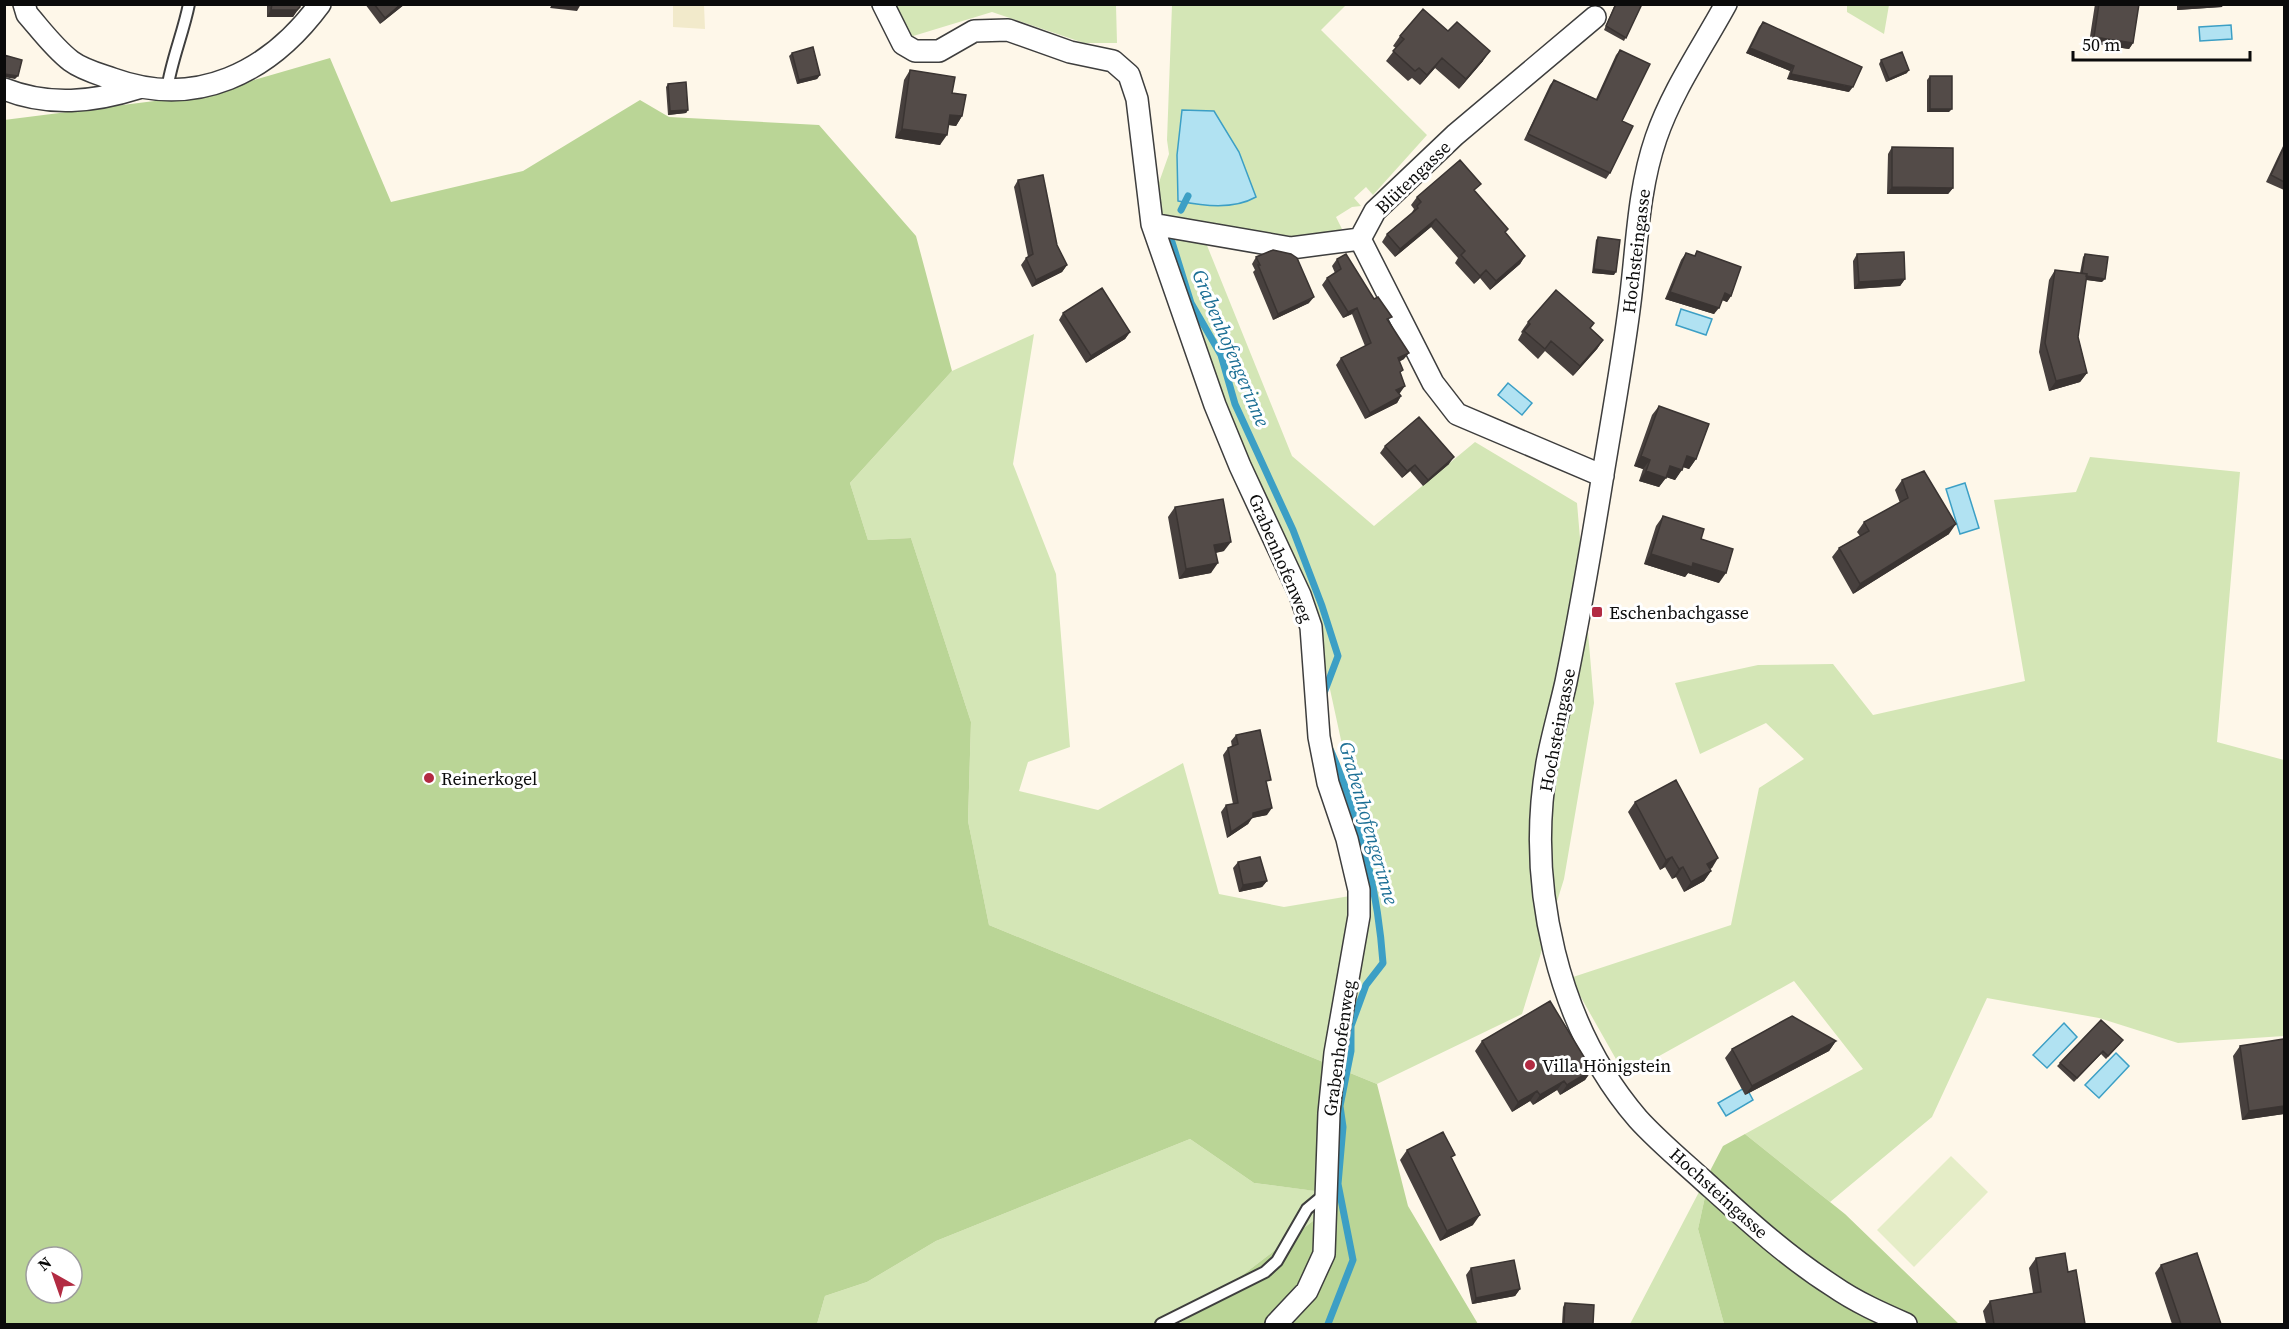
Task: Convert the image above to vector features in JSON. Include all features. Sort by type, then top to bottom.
[{"type":"street","points":[[24,4],[27,14],[72,61],[138,88],[167,90],[218,83],[254,69],[273,54],[320,4]]},
{"type":"street","name":"Grabenhofenweg","points":[[883,4],[903,44],[915,51],[939,51],[974,31],[1008,30],[1070,52],[1113,61],[1129,75],[1137,99],[1152,224],[1215,405],[1240,466],[1300,595],[1311,627],[1318,737],[1328,783],[1347,839],[1359,890],[1359,916],[1335,1053],[1329,1113],[1324,1254],[1307,1291],[1276,1324]]},
{"type":"street","name":"Hochsteingasse","points":[[1726,4],[1670,103],[1655,142],[1642,190],[1629,308],[1603,476],[1566,682],[1547,765],[1542,813],[1544,875],[1551,932],[1565,992],[1576,1023],[1612,1083],[1638,1119],[1674,1154],[1803,1265],[1859,1302],[1906,1324]]},
{"type":"street","name":"Blütengasse","points":[[1360,239],[1375,211],[1455,135],[1599,11]]},
{"type":"street","points":[[4,88],[55,102],[104,99],[138,88]]},
{"type":"street","points":[[1152,224],[1291,248],[1360,239],[1433,383],[1456,414],[1603,476]]},
{"type":"lane","points":[[167,90],[170,68],[182,38],[189,4]]},
{"type":"lane","points":[[1161,1324],[1266,1272],[1277,1262],[1307,1209],[1327,1192]]},
{"type":"shaded area","points":[[673,5],[704,5],[705,29],[673,27]]},
{"type":"green space","points":[[890,5],[1116,5],[1117,43],[1084,43],[992,12],[910,37]]},
{"type":"green space","points":[[1172,5],[1346,5],[1321,30],[1427,135],[1373,195],[1366,187],[1354,198],[1361,206],[1352,207],[1336,217],[1342,229],[1311,238],[1245,231],[1206,243],[1292,456],[1374,526],[1475,442],[1577,503],[1594,703],[1564,879],[1522,1014],[1377,1084],[989,925],[968,821],[971,722],[911,538],[868,540],[850,483],[952,371],[1034,334],[1013,464],[1056,574],[1070,747],[1028,762],[1019,791],[1098,810],[1183,763],[1219,894],[1284,907],[1374,892],[1313,611],[1240,466],[1152,224],[1157,188],[1169,154],[1167,140]]},
{"type":"green space","points":[[1847,5],[1889,5],[1884,34],[1847,12]]},
{"type":"green space","points":[[330,58],[391,202],[523,171],[640,100],[669,117],[819,125],[916,236],[952,371],[850,483],[868,540],[911,538],[971,722],[968,821],[989,925],[1377,1084],[1408,1206],[1478,1324],[1179,1324],[1322,1214],[1315,1191],[1254,1183],[1190,1139],[936,1241],[867,1282],[825,1296],[817,1324],[5,1324],[4,120],[202,95]]},
{"type":"green space","points":[[2090,457],[2240,472],[2217,742],[2284,760],[2284,1036],[2178,1043],[2099,1018],[1987,998],[1932,1117],[1830,1202],[1745,1134],[1863,1069],[1794,981],[1625,1075],[1570,978],[1731,925],[1759,788],[1804,759],[1766,723],[1700,754],[1675,683],[1758,665],[1833,664],[1873,715],[2025,681],[1994,500],[2076,492]]},
{"type":"green space","points":[[1745,1134],[1845,1214],[1959,1324],[1724,1324],[1698,1229],[1711,1169],[1723,1146]]},
{"type":"green space","points":[[1190,1139],[1254,1183],[1316,1191],[1322,1214],[1179,1324],[817,1324],[825,1296],[867,1282],[936,1241]]},
{"type":"green space","points":[[1951,1156],[1988,1192],[1914,1267],[1877,1230]]},
{"type":"green space","points":[[1711,1169],[1698,1229],[1724,1324],[1630,1324]]},
{"type":"water","points":[[2231,25],[2232,39],[2200,41],[2199,27]]},
{"type":"water","points":[[1182,110],[1214,111],[1239,152],[1256,197],[1228,205],[1178,201],[1177,155]]},
{"type":"water","points":[[1681,309],[1712,319],[1706,335],[1676,325]]},
{"type":"water","points":[[1508,383],[1532,403],[1522,415],[1498,395]]},
{"type":"water","points":[[1965,483],[1979,528],[1960,534],[1946,489]]},
{"type":"water","points":[[2064,1023],[2077,1037],[2047,1068],[2033,1055]]},
{"type":"water","points":[[2116,1053],[2129,1066],[2099,1098],[2085,1085]]},
{"type":"water","points":[[1746,1087],[1753,1100],[1726,1116],[1718,1103]]},
{"type":"building","points":[[272,4],[300,4],[300,7],[297,10],[271,10]]},
{"type":"building","points":[[374,4],[401,4],[385,18]]},
{"type":"building","points":[[1616,4],[1642,4],[1626,38],[1606,26]]},
{"type":"building","points":[[2099,4],[2139,4],[2133,43],[2094,37]]},
{"type":"building","points":[[1423,9],[1448,31],[1457,22],[1490,51],[1466,79],[1442,58],[1427,75],[1419,68],[1415,71],[1393,51],[1404,39],[1400,36]]},
{"type":"building","points":[[1763,22],[1862,67],[1853,87],[1791,74],[1794,66],[1750,48]]},
{"type":"building","points":[[813,47],[820,75],[799,80],[792,53]]},
{"type":"building","points":[[1620,50],[1650,64],[1622,121],[1633,126],[1610,173],[1528,134],[1554,80],[1597,100]]},
{"type":"building","points":[[1902,52],[1909,70],[1889,79],[1881,60]]},
{"type":"building","points":[[4,55],[22,60],[18,76],[4,74]]},
{"type":"building","points":[[910,70],[955,77],[952,93],[966,95],[962,116],[950,115],[947,135],[902,129]]},
{"type":"building","points":[[1930,76],[1952,76],[1952,109],[1930,109]]},
{"type":"building","points":[[686,82],[688,110],[670,111],[668,84]]},
{"type":"building","points":[[1892,147],[1953,148],[1953,188],[1892,187]]},
{"type":"building","points":[[2284,147],[2284,182],[2271,175]]},
{"type":"building","points":[[1460,160],[1481,184],[1474,190],[1508,229],[1505,232],[1525,256],[1496,281],[1486,270],[1480,276],[1461,255],[1465,251],[1436,219],[1400,249],[1387,234],[1418,208],[1421,202],[1417,197]]},
{"type":"building","points":[[1043,175],[1057,245],[1067,265],[1036,280],[1026,258],[1033,254],[1018,180]]},
{"type":"building","points":[[1598,237],[1620,240],[1616,272],[1594,269]]},
{"type":"building","points":[[1273,250],[1291,254],[1297,258],[1314,297],[1278,314],[1256,257]]},
{"type":"building","points":[[1697,251],[1741,267],[1731,296],[1725,293],[1719,308],[1670,292],[1686,253],[1695,256]]},
{"type":"building","points":[[1904,252],[1905,279],[1859,282],[1857,254]]},
{"type":"building","points":[[1346,254],[1374,299],[1378,297],[1392,317],[1387,319],[1409,353],[1398,358],[1403,370],[1400,372],[1405,386],[1396,390],[1401,396],[1370,413],[1341,358],[1371,343],[1357,308],[1348,312],[1327,278],[1341,269],[1337,259]]},
{"type":"building","points":[[2085,254],[2108,257],[2105,279],[2086,276],[2087,274],[2082,273]]},
{"type":"building","points":[[2055,270],[2087,274],[2078,337],[2087,373],[2056,381],[2045,343]]},
{"type":"building","points":[[1102,288],[1130,332],[1091,356],[1063,313]]},
{"type":"building","points":[[1556,290],[1594,323],[1590,328],[1603,340],[1580,366],[1551,341],[1545,349],[1524,331],[1530,324],[1528,322]]},
{"type":"building","points":[[1659,406],[1709,424],[1696,459],[1687,456],[1682,470],[1670,466],[1666,478],[1646,471],[1650,460],[1641,456]]},
{"type":"building","points":[[1419,417],[1454,457],[1428,480],[1415,465],[1407,471],[1385,446]]},
{"type":"building","points":[[1924,471],[1956,524],[1860,584],[1839,548],[1869,531],[1864,522],[1908,498],[1902,480]]},
{"type":"building","points":[[1223,499],[1231,542],[1214,545],[1218,563],[1186,569],[1175,507]]},
{"type":"building","points":[[1663,516],[1704,529],[1701,539],[1733,549],[1726,573],[1693,563],[1692,567],[1651,554]]},
{"type":"building","points":[[1260,730],[1271,780],[1266,781],[1272,808],[1253,813],[1253,817],[1231,832],[1226,805],[1238,803],[1228,748],[1238,744],[1236,735]]},
{"type":"building","points":[[1676,780],[1718,858],[1707,864],[1711,871],[1691,882],[1683,867],[1679,869],[1672,857],[1666,860],[1635,802]]},
{"type":"building","points":[[1260,857],[1267,881],[1243,885],[1238,862]]},
{"type":"building","name":"Villa Hönigstein","points":[[1550,1001],[1592,1070],[1567,1085],[1564,1081],[1540,1095],[1537,1091],[1518,1102],[1482,1041]]},
{"type":"building","points":[[1792,1016],[1836,1041],[1752,1086],[1732,1049]]},
{"type":"building","points":[[2101,1020],[2123,1040],[2108,1056],[2103,1051],[2077,1078],[2060,1063]]},
{"type":"building","points":[[2284,1039],[2284,1106],[2249,1111],[2240,1046]]},
{"type":"building","points":[[1443,1132],[1455,1155],[1451,1157],[1480,1215],[1447,1231],[1407,1150]]},
{"type":"building","points":[[2065,1253],[2068,1272],[2076,1270],[2085,1324],[1994,1324],[1990,1301],[2041,1292],[2036,1258]]},
{"type":"building","points":[[2197,1253],[2221,1324],[2181,1324],[2161,1265]]},
{"type":"building","points":[[1514,1260],[1520,1289],[1476,1298],[1471,1268]]},
{"type":"building","points":[[1565,1303],[1594,1305],[1593,1324],[1564,1324]]},
{"type":"waterway","name":"Grabenhofengerinne","points":[[1181,210],[1188,196]]},
{"type":"waterway","name":"Grabenhofengerinne","points":[[1172,242],[1191,303],[1221,355],[1235,404],[1293,530],[1322,606],[1338,656],[1324,693]]},
{"type":"waterway","name":"Grabenhofengerinne","points":[[1328,1324],[1353,1260],[1338,1184],[1343,1127],[1340,1106],[1351,1051],[1351,1026],[1366,985],[1383,963],[1377,909],[1366,855],[1331,751]]},
{"type":"place","name":"Eschenbachgasse","points":[[1597,612]]},
{"type":"place","name":"Reinerkogel","points":[[429,778]]},
{"type":"place","name":"Villa Hönigstein","points":[[1530,1065]]}]
